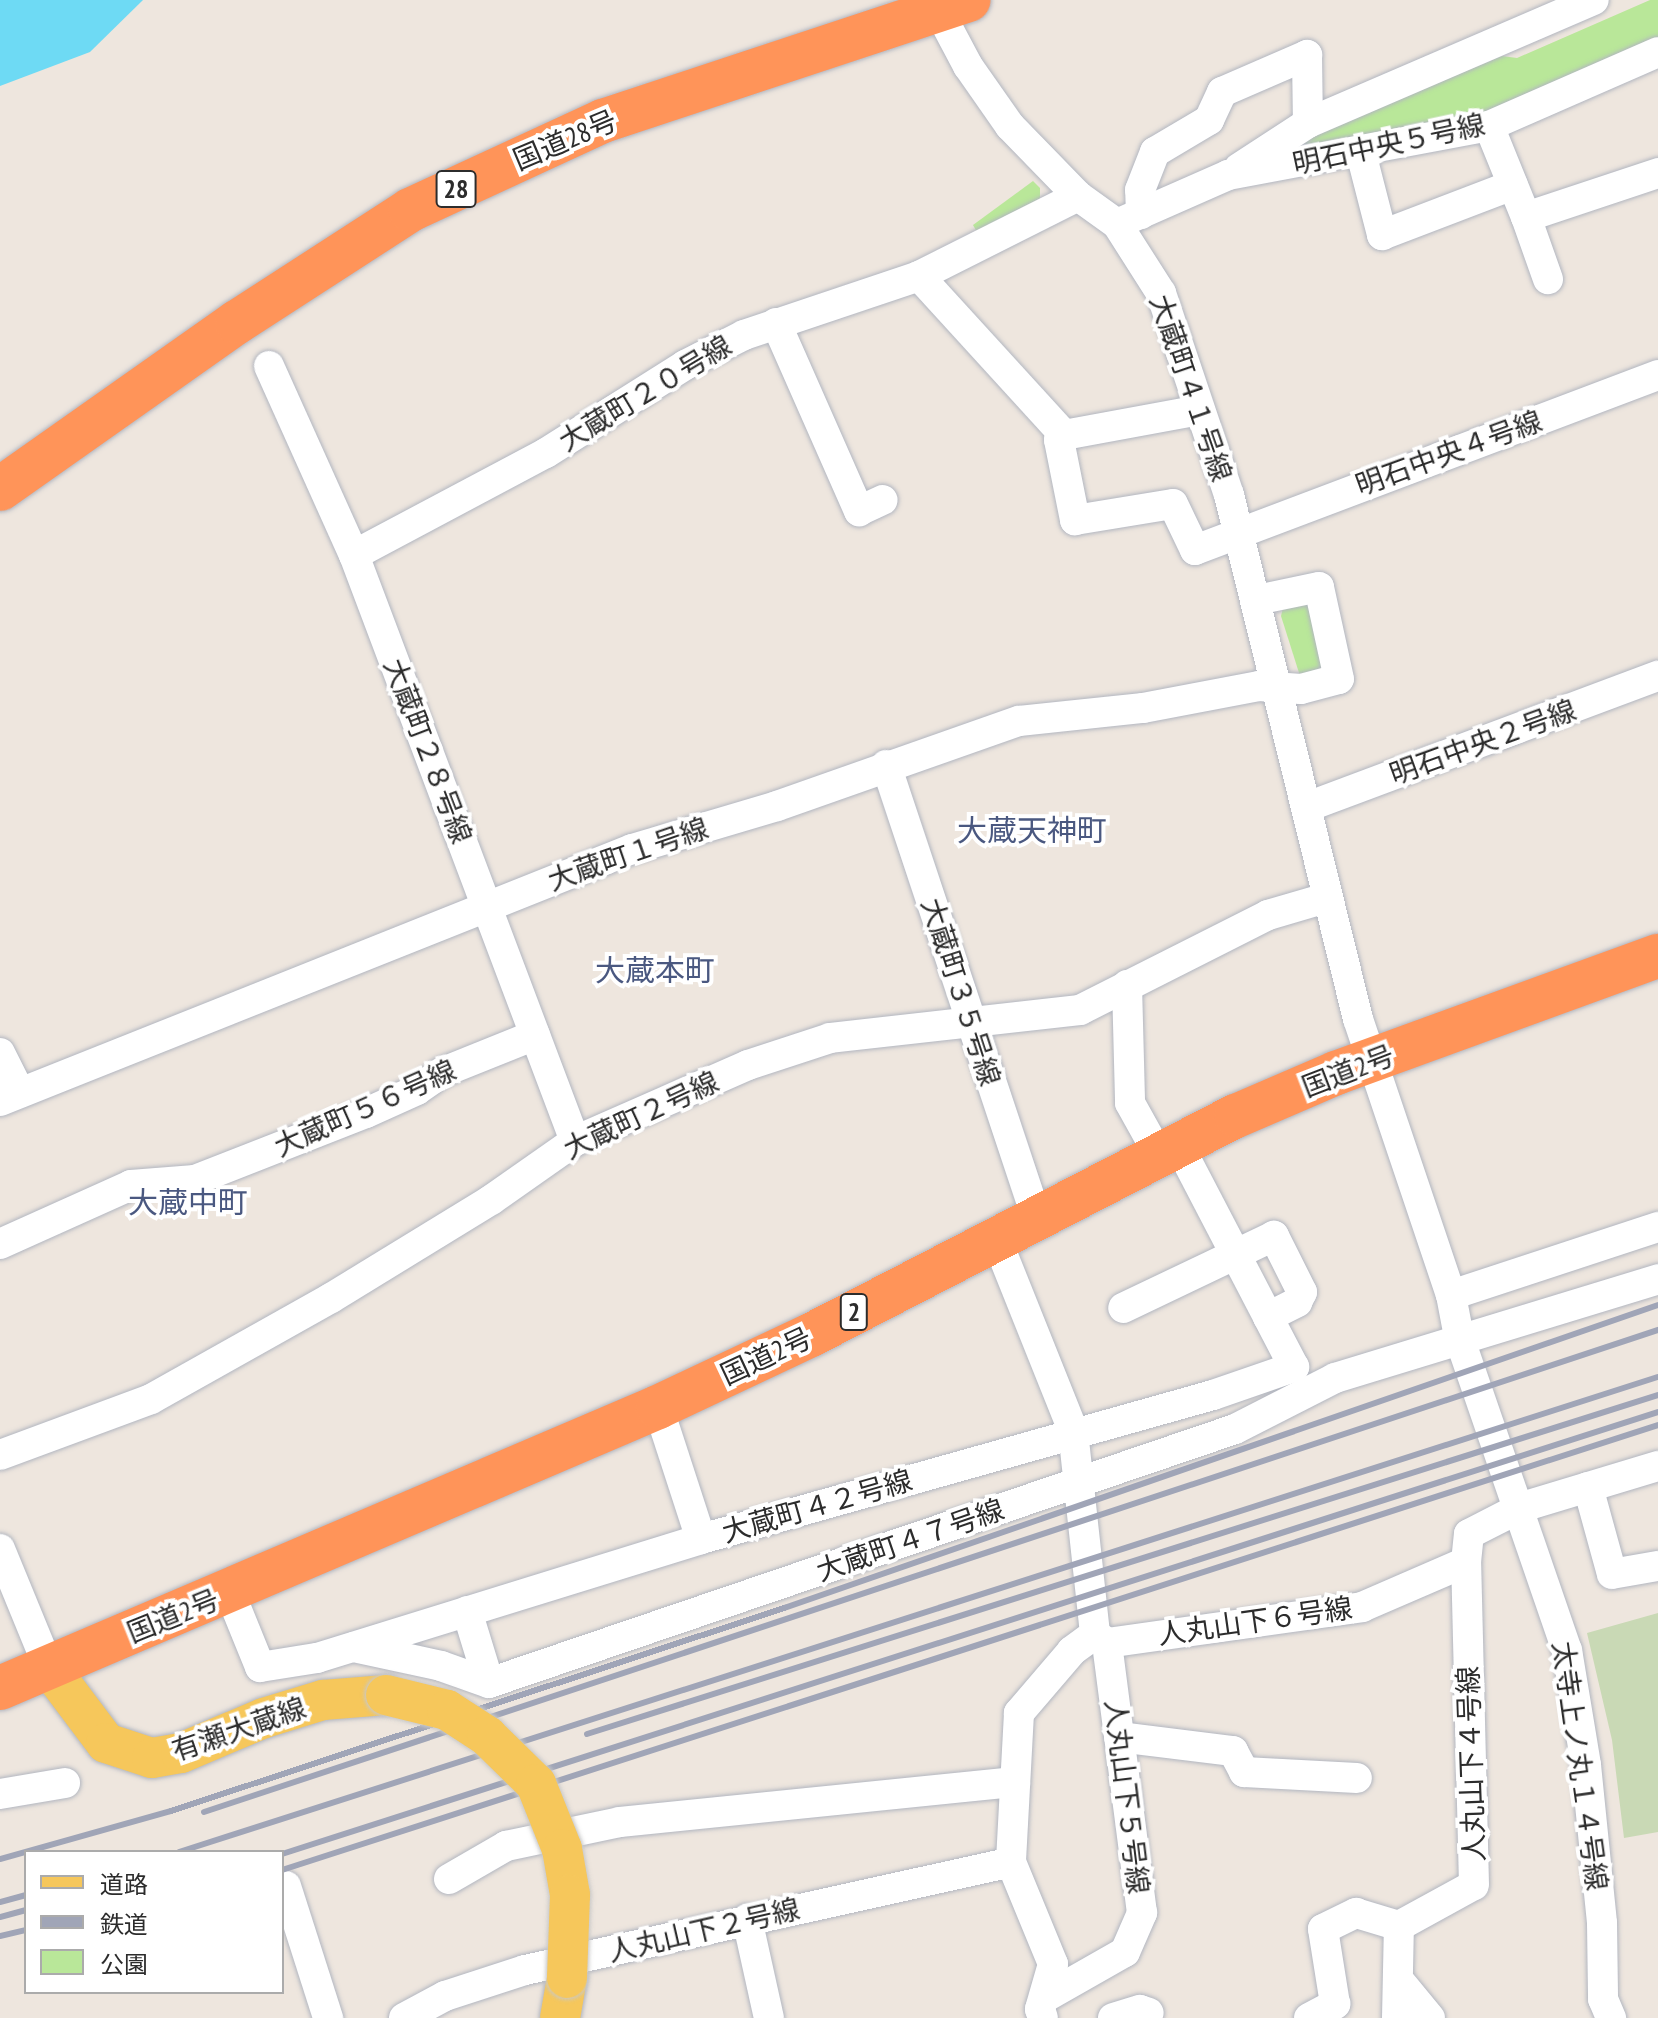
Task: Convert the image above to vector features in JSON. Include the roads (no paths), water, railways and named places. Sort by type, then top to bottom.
[{"type":"highway","name":"国道28号","points":[[0,489],[237,322],[410,210],[603,121],[945,4]]},
{"type":"highway","name":"国道2号","points":[[0,1688],[230,1593],[658,1407],[811,1335],[1168,1150],[1372,1062],[1658,956]]},
{"type":"main road","name":"有瀬大蔵線","points":[[48,1666],[106,1743],[152,1758],[181,1753],[264,1718],[323,1700],[386,1695],[447,1710],[487,1736],[536,1784],[562,1849],[570,1895],[567,1978],[560,2018]]},
{"type":"street","points":[[1228,175],[1308,123],[1594,0]]},
{"type":"street","name":"大蔵町４１号線","points":[[945,4],[1010,126],[1078,196],[1129,219],[1161,293],[1240,531],[1326,898],[1372,1062],[1451,1295]]},
{"type":"street","name":"明石中央５号線","points":[[1129,219],[1228,175],[1361,153],[1489,126],[1658,52]]},
{"type":"street","points":[[1129,219],[1155,152],[1209,120],[1222,92],[1307,55],[1308,123]]},
{"type":"street","points":[[1489,126],[1548,279]]},
{"type":"street","points":[[1361,153],[1382,235],[1513,185]]},
{"type":"street","points":[[1526,217],[1658,173]]},
{"type":"street","name":"大蔵町２０号線","points":[[354,555],[546,453],[685,365],[776,323],[919,276],[1078,196]]},
{"type":"street","points":[[919,276],[1064,435],[1200,410]]},
{"type":"street","points":[[776,323],[859,511],[883,500]]},
{"type":"street","name":"大蔵町２８号線","points":[[269,366],[354,555],[575,1141]]},
{"type":"street","name":"明石中央４号線","points":[[1064,435],[1059,440],[1075,520],[1173,504],[1195,550],[1658,375]]},
{"type":"street","points":[[1257,600],[1319,587],[1339,679],[1301,689],[1278,689]]},
{"type":"street","name":"明石中央２号線","points":[[1307,807],[1658,676]]},
{"type":"street","name":"大蔵町１号線","points":[[9,1096],[486,904],[632,849],[777,806],[886,765],[1019,721],[1143,708],[1259,686],[1278,689]]},
{"type":"street","name":"大蔵町３５号線","points":[[886,765],[1037,1218]]},
{"type":"street","name":"大蔵町２号線","points":[[0,1455],[151,1399],[335,1296],[575,1141],[748,1065],[830,1038],[1080,1010],[1268,915],[1326,898]]},
{"type":"street","points":[[1123,1308],[1235,1255],[1274,1236],[1302,1292],[1297,1302],[1268,1317],[1235,1255],[1168,1150],[1130,1103],[1127,985]]},
{"type":"street","name":"大蔵町５６号線","points":[[0,1244],[131,1185],[195,1180],[366,1113],[417,1090],[443,1072],[535,1035]]},
{"type":"street","points":[[0,1053],[9,1096]]},
{"type":"street","points":[[1451,1295],[1658,1227]]},
{"type":"street","name":"人丸山下５号線","points":[[996,1238],[1073,1431],[1142,1913],[1125,1952],[1044,2008]]},
{"type":"street","name":"大蔵町４７号線","points":[[489,1683],[1235,1429],[1335,1378],[1459,1337],[1658,1279]]},
{"type":"street","name":"太寺上ノ丸１４号線","points":[[1451,1295],[1459,1337],[1522,1507],[1567,1650],[1577,1709],[1602,1923],[1600,2012]]},
{"type":"street","name":"大蔵町４２号線","points":[[230,1593],[260,1667],[352,1647],[701,1539],[1073,1431],[1213,1395],[1294,1367],[1268,1317]]},
{"type":"street","points":[[658,1407],[701,1539]]},
{"type":"street","points":[[1466,1562],[1469,1534],[1522,1507],[1658,1466]]},
{"type":"street","points":[[1588,1487],[1612,1574],[1658,1566]]},
{"type":"street","points":[[0,1549],[48,1666]]},
{"type":"street","name":"人丸山下６号線","points":[[1101,1639],[1362,1607],[1466,1562]]},
{"type":"street","name":"人丸山下４号線","points":[[1399,1926],[1474,1885],[1466,1562]]},
{"type":"street","points":[[467,1611],[489,1683]]},
{"type":"street","points":[[1044,2008],[1053,1964],[1011,1862],[1019,1713],[1072,1651],[1101,1639]]},
{"type":"street","points":[[352,1647],[441,1666],[489,1683]]},
{"type":"street","points":[[1119,1737],[1233,1751],[1244,1772],[1357,1778]]},
{"type":"street","points":[[449,1879],[506,1846],[620,1822],[1015,1782]]},
{"type":"street","points":[[0,1794],[65,1783]]},
{"type":"street","name":"人丸山下２号線","points":[[404,2018],[445,1996],[525,1970],[1011,1862]]},
{"type":"street","points":[[286,1886],[328,2018]]},
{"type":"street","points":[[1309,2018],[1335,2004],[1323,1929],[1356,1913],[1399,1926],[1402,1984],[1397,2018]]},
{"type":"street","points":[[747,1919],[769,2018]]},
{"type":"street","points":[[1402,1984],[1430,2018]]},
{"type":"street","points":[[1113,2018],[1140,2010],[1149,2013]]},
{"type":"water","points":[[0,0],[143,0],[90,52],[0,86]]},
{"type":"railway","points":[[32,1850],[171,1811],[784,1608],[1658,1305]]},
{"type":"railway","points":[[204,1812],[1658,1330]]},
{"type":"railway","points":[[185,1850],[1658,1377]]},
{"type":"railway","points":[[587,1734],[1658,1395]]},
{"type":"railway","points":[[284,1853],[1658,1412]]},
{"type":"railway","points":[[284,1869],[1658,1425]]},
{"type":"railway","points":[[0,1859],[24,1852]]},
{"type":"railway","points":[[0,1902],[24,1896]]},
{"type":"railway","points":[[0,1917],[24,1911]]},
{"type":"railway","points":[[0,1936],[24,1930]]},
{"type":"district","name":"大蔵天神町","points":[[1032,830]]},
{"type":"district","name":"大蔵本町","points":[[655,970]]},
{"type":"district","name":"大蔵中町","points":[[188,1202]]}]
